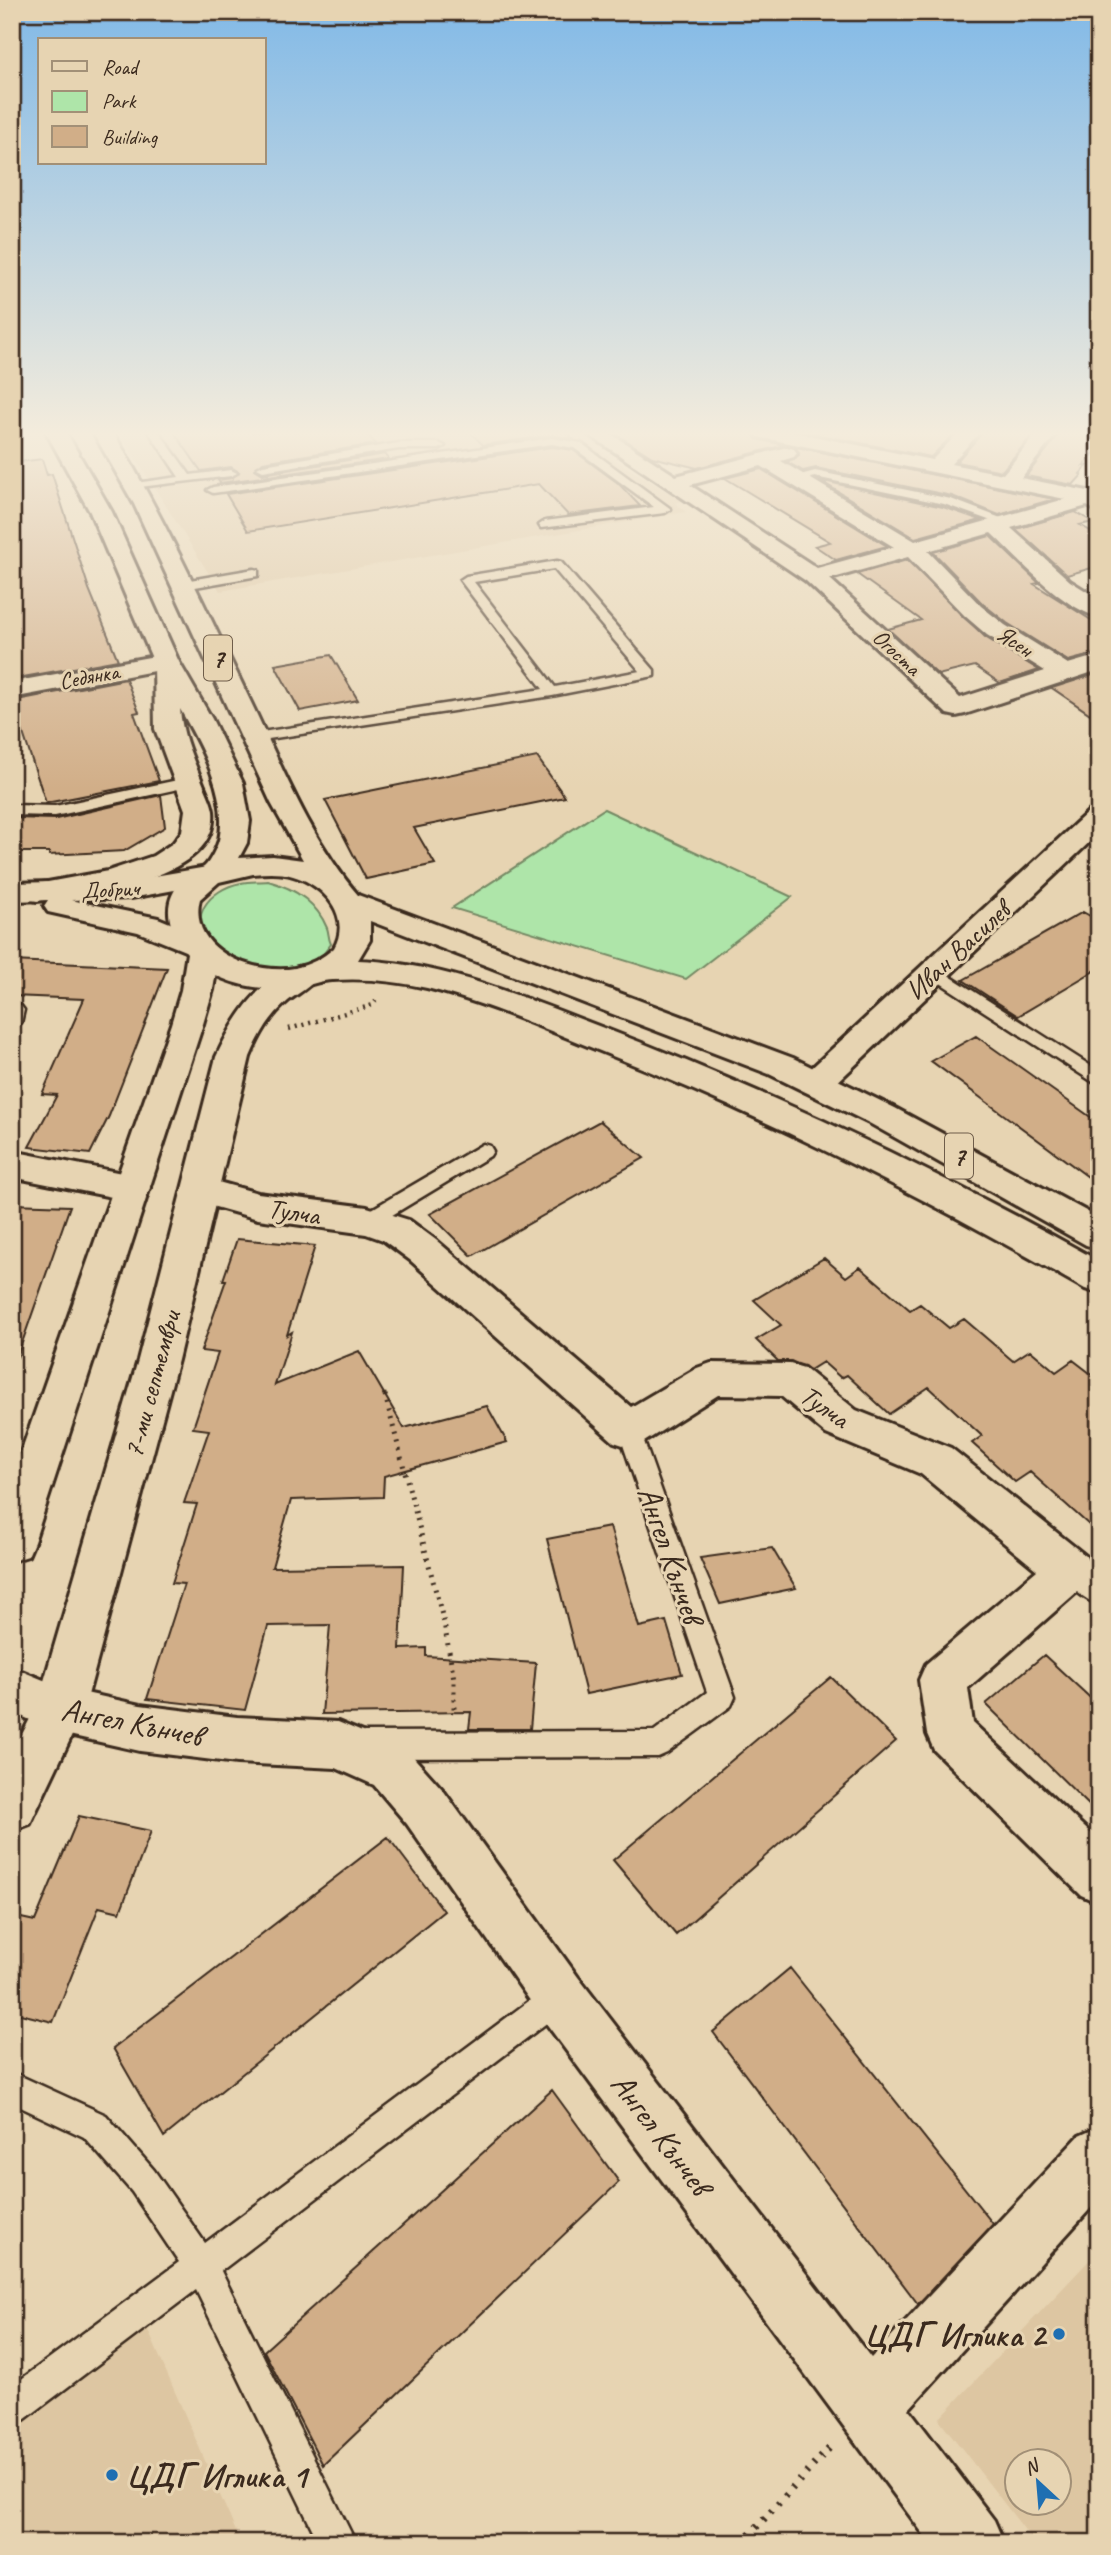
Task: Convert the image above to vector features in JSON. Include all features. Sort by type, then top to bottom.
[{"type":"street","name":"7","points":[[119,551],[166,662],[199,719],[229,783],[234,802],[236,821],[233,843],[212,874],[187,893],[182,913],[199,949],[218,965],[253,976],[278,979],[311,974],[394,974],[429,979],[502,1002],[644,1055],[750,1099],[949,1195],[1099,1279]]},
{"type":"street","name":"7","points":[[167,551],[291,814],[355,915],[354,940],[347,952],[311,974]]},
{"type":"street","name":"Огоста","points":[[776,551],[814,576],[956,708],[1066,673]]},
{"type":"street","points":[[814,576],[905,551]]},
{"type":"street","name":"Ясен","points":[[915,551],[973,611],[996,630],[1066,673]]},
{"type":"street","points":[[1028,551],[1062,586],[1099,610]]},
{"type":"street","points":[[21,894],[151,869],[171,859],[196,835],[201,823],[199,810],[168,729],[166,662]]},
{"type":"street","name":"Седянка","points":[[12,690],[166,662]]},
{"type":"street","points":[[1066,673],[1099,662]]},
{"type":"street","name":"Иван Василев","points":[[816,1083],[1099,817]]},
{"type":"street","name":"7","points":[[212,874],[261,864],[309,872],[340,893],[816,1083],[967,1160],[1099,1235]]},
{"type":"street","name":"Добрич","points":[[21,894],[131,889],[212,874]]},
{"type":"street","name":"Добрич","points":[[21,894],[136,922],[173,934],[199,949]]},
{"type":"street","points":[[12,1542],[190,1013],[199,949]]},
{"type":"street","name":"7-ми септември","points":[[12,1807],[60,1710],[158,1360],[233,1057],[246,1028],[267,1000],[311,974]]},
{"type":"street","points":[[644,1055],[753,1080],[816,1083],[816,1105],[823,1120],[842,1142]]},
{"type":"street","points":[[12,1164],[132,1188]]},
{"type":"street","name":"Тулча","points":[[200,1190],[258,1206],[367,1221],[396,1230],[423,1250],[629,1430],[711,1379],[790,1380],[841,1422],[936,1461],[1085,1582],[943,1680],[951,1734],[1099,1877]]},
{"type":"street","name":"Ангел Кънчев","points":[[12,1689],[60,1710],[140,1728],[237,1740],[338,1745],[391,1768],[417,1797],[559,1996],[971,2543]]},
{"type":"street","points":[[869,2406],[1099,2156]]},
{"type":"lane","points":[[254,737],[552,692],[649,673],[557,565],[466,580],[552,692]]},
{"type":"lane","points":[[184,585],[254,573]]},
{"type":"lane","points":[[12,810],[55,811],[187,783]]},
{"type":"lane","points":[[934,971],[1099,1080]]},
{"type":"lane","points":[[12,1010],[15,1010],[12,1023]]},
{"type":"lane","points":[[367,1221],[482,1151]]},
{"type":"lane","name":"Ангел Кънчев","points":[[338,1745],[658,1744],[722,1697],[629,1430]]},
{"type":"lane","points":[[12,2408],[559,1996]]},
{"type":"lane","points":[[12,2087],[95,2126],[144,2181],[201,2266],[338,2543]]},
{"type":"path","points":[[246,1028],[295,1029],[373,1005],[394,974]]},
{"type":"path","points":[[384,1393],[444,1623],[454,1679],[454,1745]]},
{"type":"path","points":[[742,2543],[869,2406]]},
{"type":"shaded area","points":[[195,551],[455,551],[220,591]]},
{"type":"shaded area","name":"ЦДГ Иглика 2","points":[[1099,2250],[1099,2543],[1035,2543],[1014,2516],[1072,2516],[1072,2446],[1002,2446],[1002,2500],[939,2419]]},
{"type":"shaded area","name":"ЦДГ Иглика 1","points":[[140,2312],[241,2543],[12,2543],[12,2408]]},
{"type":"green space","points":[[604,809],[792,897],[686,979],[452,908]]},
{"type":"green space","points":[[268,881],[303,897],[317,910],[327,928],[331,944],[317,960],[292,968],[250,965],[225,954],[206,937],[201,926],[201,916],[210,899],[229,886]]},
{"type":"building","points":[[12,551],[77,551],[118,660],[12,679]]},
{"type":"building","points":[[823,551],[868,551],[836,560]]},
{"type":"building","points":[[1006,551],[1039,583],[1034,584],[1099,625],[1099,653],[1068,661],[1007,623],[983,604],[933,552]]},
{"type":"building","points":[[1041,551],[1099,551],[1099,566],[1067,575]]},
{"type":"building","points":[[907,560],[985,637],[1039,670],[1000,683],[975,666],[938,675],[888,629],[921,620],[857,574]]},
{"type":"building","points":[[331,655],[358,700],[300,711],[275,665]]},
{"type":"building","points":[[1099,673],[1099,720],[1052,688]]},
{"type":"building","points":[[126,679],[139,712],[134,713],[159,781],[46,803],[22,730],[12,732],[12,701]]},
{"type":"building","points":[[537,757],[565,797],[414,828],[435,864],[366,879],[325,800]]},
{"type":"building","points":[[161,795],[165,827],[124,851],[49,855],[49,852],[12,852],[12,818],[56,819]]},
{"type":"building","points":[[1083,912],[1099,921],[1099,968],[1018,1016],[963,980]]},
{"type":"building","points":[[12,961],[167,968],[109,1116],[90,1154],[29,1147],[57,1095],[42,1094],[84,999],[12,996]]},
{"type":"building","points":[[976,1036],[1099,1123],[1099,1185],[931,1061]]},
{"type":"building","points":[[600,1121],[644,1158],[472,1256],[430,1214]]},
{"type":"building","points":[[12,1204],[70,1206],[17,1357],[12,1356]]},
{"type":"building","points":[[237,1239],[315,1246],[287,1335],[292,1332],[275,1385],[359,1351],[404,1428],[487,1406],[507,1442],[384,1476],[383,1497],[291,1500],[272,1567],[404,1565],[400,1649],[426,1648],[426,1656],[536,1663],[530,1729],[469,1729],[471,1712],[322,1714],[330,1625],[268,1626],[245,1710],[147,1699],[184,1584],[172,1583],[197,1504],[184,1503],[209,1430],[193,1428],[218,1353],[201,1351]]},
{"type":"building","points":[[824,1258],[846,1277],[860,1267],[910,1310],[920,1304],[949,1328],[964,1319],[1013,1361],[1030,1350],[1056,1372],[1073,1360],[1099,1380],[1099,1534],[1030,1472],[1015,1482],[972,1443],[982,1436],[929,1387],[889,1414],[847,1375],[841,1378],[823,1362],[810,1370],[791,1361],[778,1361],[756,1340],[781,1325],[754,1300]]},
{"type":"building","points":[[610,1527],[639,1627],[666,1621],[682,1674],[586,1694],[547,1539]]},
{"type":"building","points":[[772,1548],[796,1588],[720,1604],[700,1558]]},
{"type":"building","points":[[1044,1655],[1099,1706],[1099,1815],[986,1704]]},
{"type":"building","points":[[831,1677],[896,1741],[676,1935],[613,1860]]},
{"type":"building","points":[[79,1816],[151,1831],[120,1912],[99,1907],[53,2022],[12,2012],[12,1916],[35,1921]]},
{"type":"building","points":[[388,1837],[444,1911],[164,2137],[113,2048]]},
{"type":"building","points":[[790,1968],[993,2224],[918,2304],[713,2032]]},
{"type":"building","points":[[552,2090],[619,2182],[323,2465],[264,2351]]},
{"type":"place","name":"ЦДГ Иглика 2","points":[[1059,2334]]},
{"type":"place","name":"ЦДГ Иглика 1","points":[[112,2475]]}]
